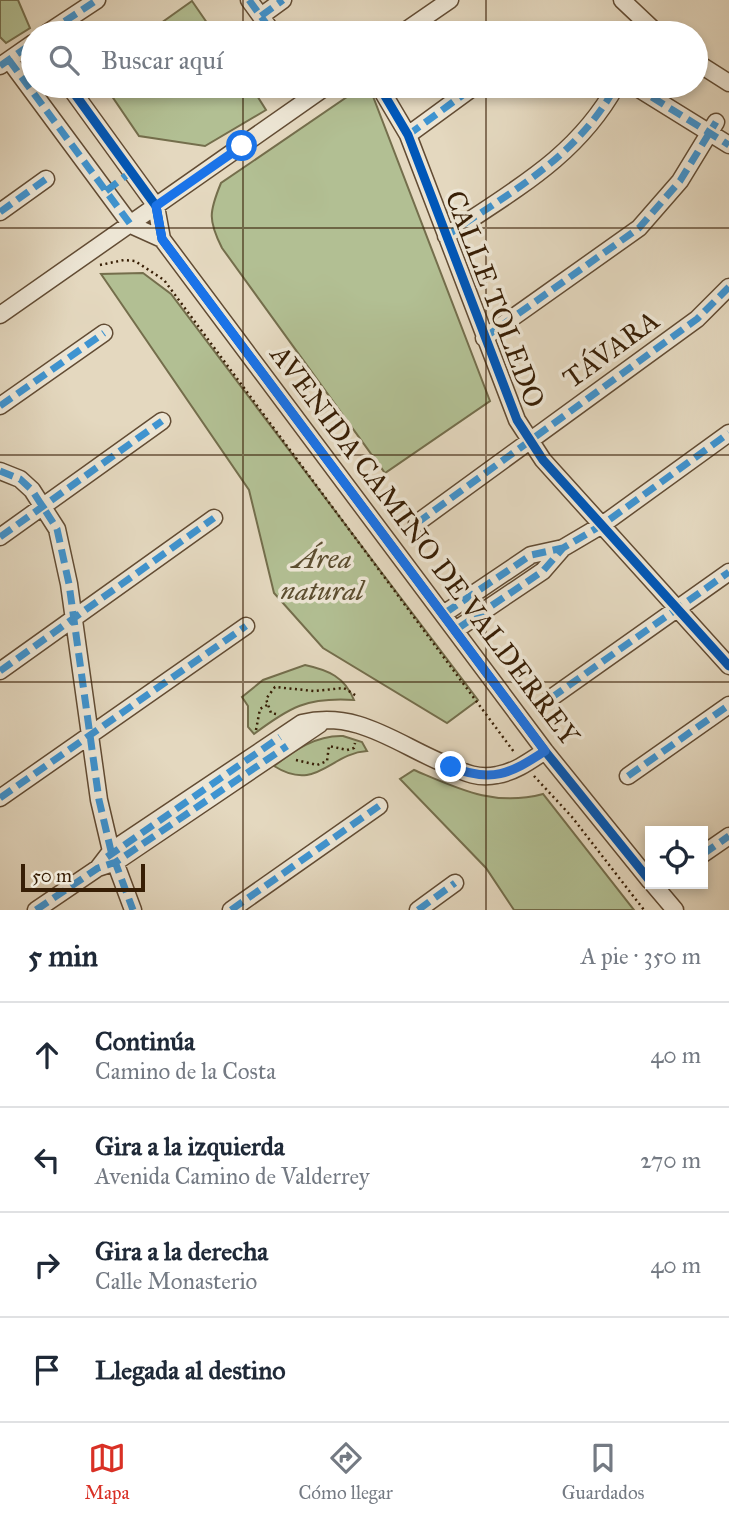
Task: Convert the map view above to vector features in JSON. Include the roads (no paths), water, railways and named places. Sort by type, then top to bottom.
[{"type":"street","points":[[65,21],[96,0]]},
{"type":"street","points":[[250,0],[265,21]]},
{"type":"street","points":[[261,16],[283,0]]},
{"type":"street","points":[[419,21],[450,0]]},
{"type":"street","points":[[622,0],[644,21]]},
{"type":"street","points":[[5,63],[21,52]]},
{"type":"street","name":"AVENIDA CAMINO DE VALDERREY","points":[[5,63],[21,83]]},
{"type":"street","points":[[708,70],[729,83]]},
{"type":"street","name":"AVENIDA CAMINO DE VALDERREY","points":[[33,98],[131,225],[162,239]]},
{"type":"street","name":"AVENIDA CAMINO DE VALDERREY","points":[[78,98],[156,206],[162,239],[457,629],[545,751],[645,873]]},
{"type":"street","points":[[0,315],[84,259],[310,98]]},
{"type":"street","name":"CALLE TOLEDO","points":[[386,98],[408,135],[508,403],[529,441],[729,666]]},
{"type":"street","points":[[408,135],[459,98]]},
{"type":"street","points":[[446,236],[573,145],[594,122],[609,98]]},
{"type":"street","points":[[657,98],[713,128],[729,145]]},
{"type":"street","points":[[484,338],[639,228],[680,181],[713,128]]},
{"type":"street","points":[[106,191],[131,172]]},
{"type":"street","points":[[0,212],[46,179]]},
{"type":"street","name":"TÁVARA","points":[[417,523],[696,319],[729,287]]},
{"type":"street","points":[[0,406],[104,333]]},
{"type":"street","points":[[0,537],[162,421]]},
{"type":"street","points":[[444,613],[531,555],[563,548],[602,525],[729,433]]},
{"type":"street","points":[[0,471],[20,479],[44,506],[57,529],[74,618],[99,800],[113,856],[133,910]]},
{"type":"street","points":[[0,671],[214,518]]},
{"type":"street","points":[[457,629],[543,571],[563,548]]},
{"type":"street","points":[[551,698],[729,572]]},
{"type":"street","points":[[0,798],[246,626]]},
{"type":"street","points":[[628,776],[729,705]]},
{"type":"street","points":[[36,910],[113,856],[328,719],[364,724],[429,758],[473,776],[496,775],[524,764],[545,751]]},
{"type":"street","points":[[231,910],[379,806]]},
{"type":"street","points":[[708,850],[729,835]]},
{"type":"street","points":[[418,910],[455,883]]},
{"type":"street","name":"AVENIDA CAMINO DE VALDERREY","points":[[658,889],[675,910]]},
{"type":"park label","name":"Área natural","points":[[322,574]]}]
